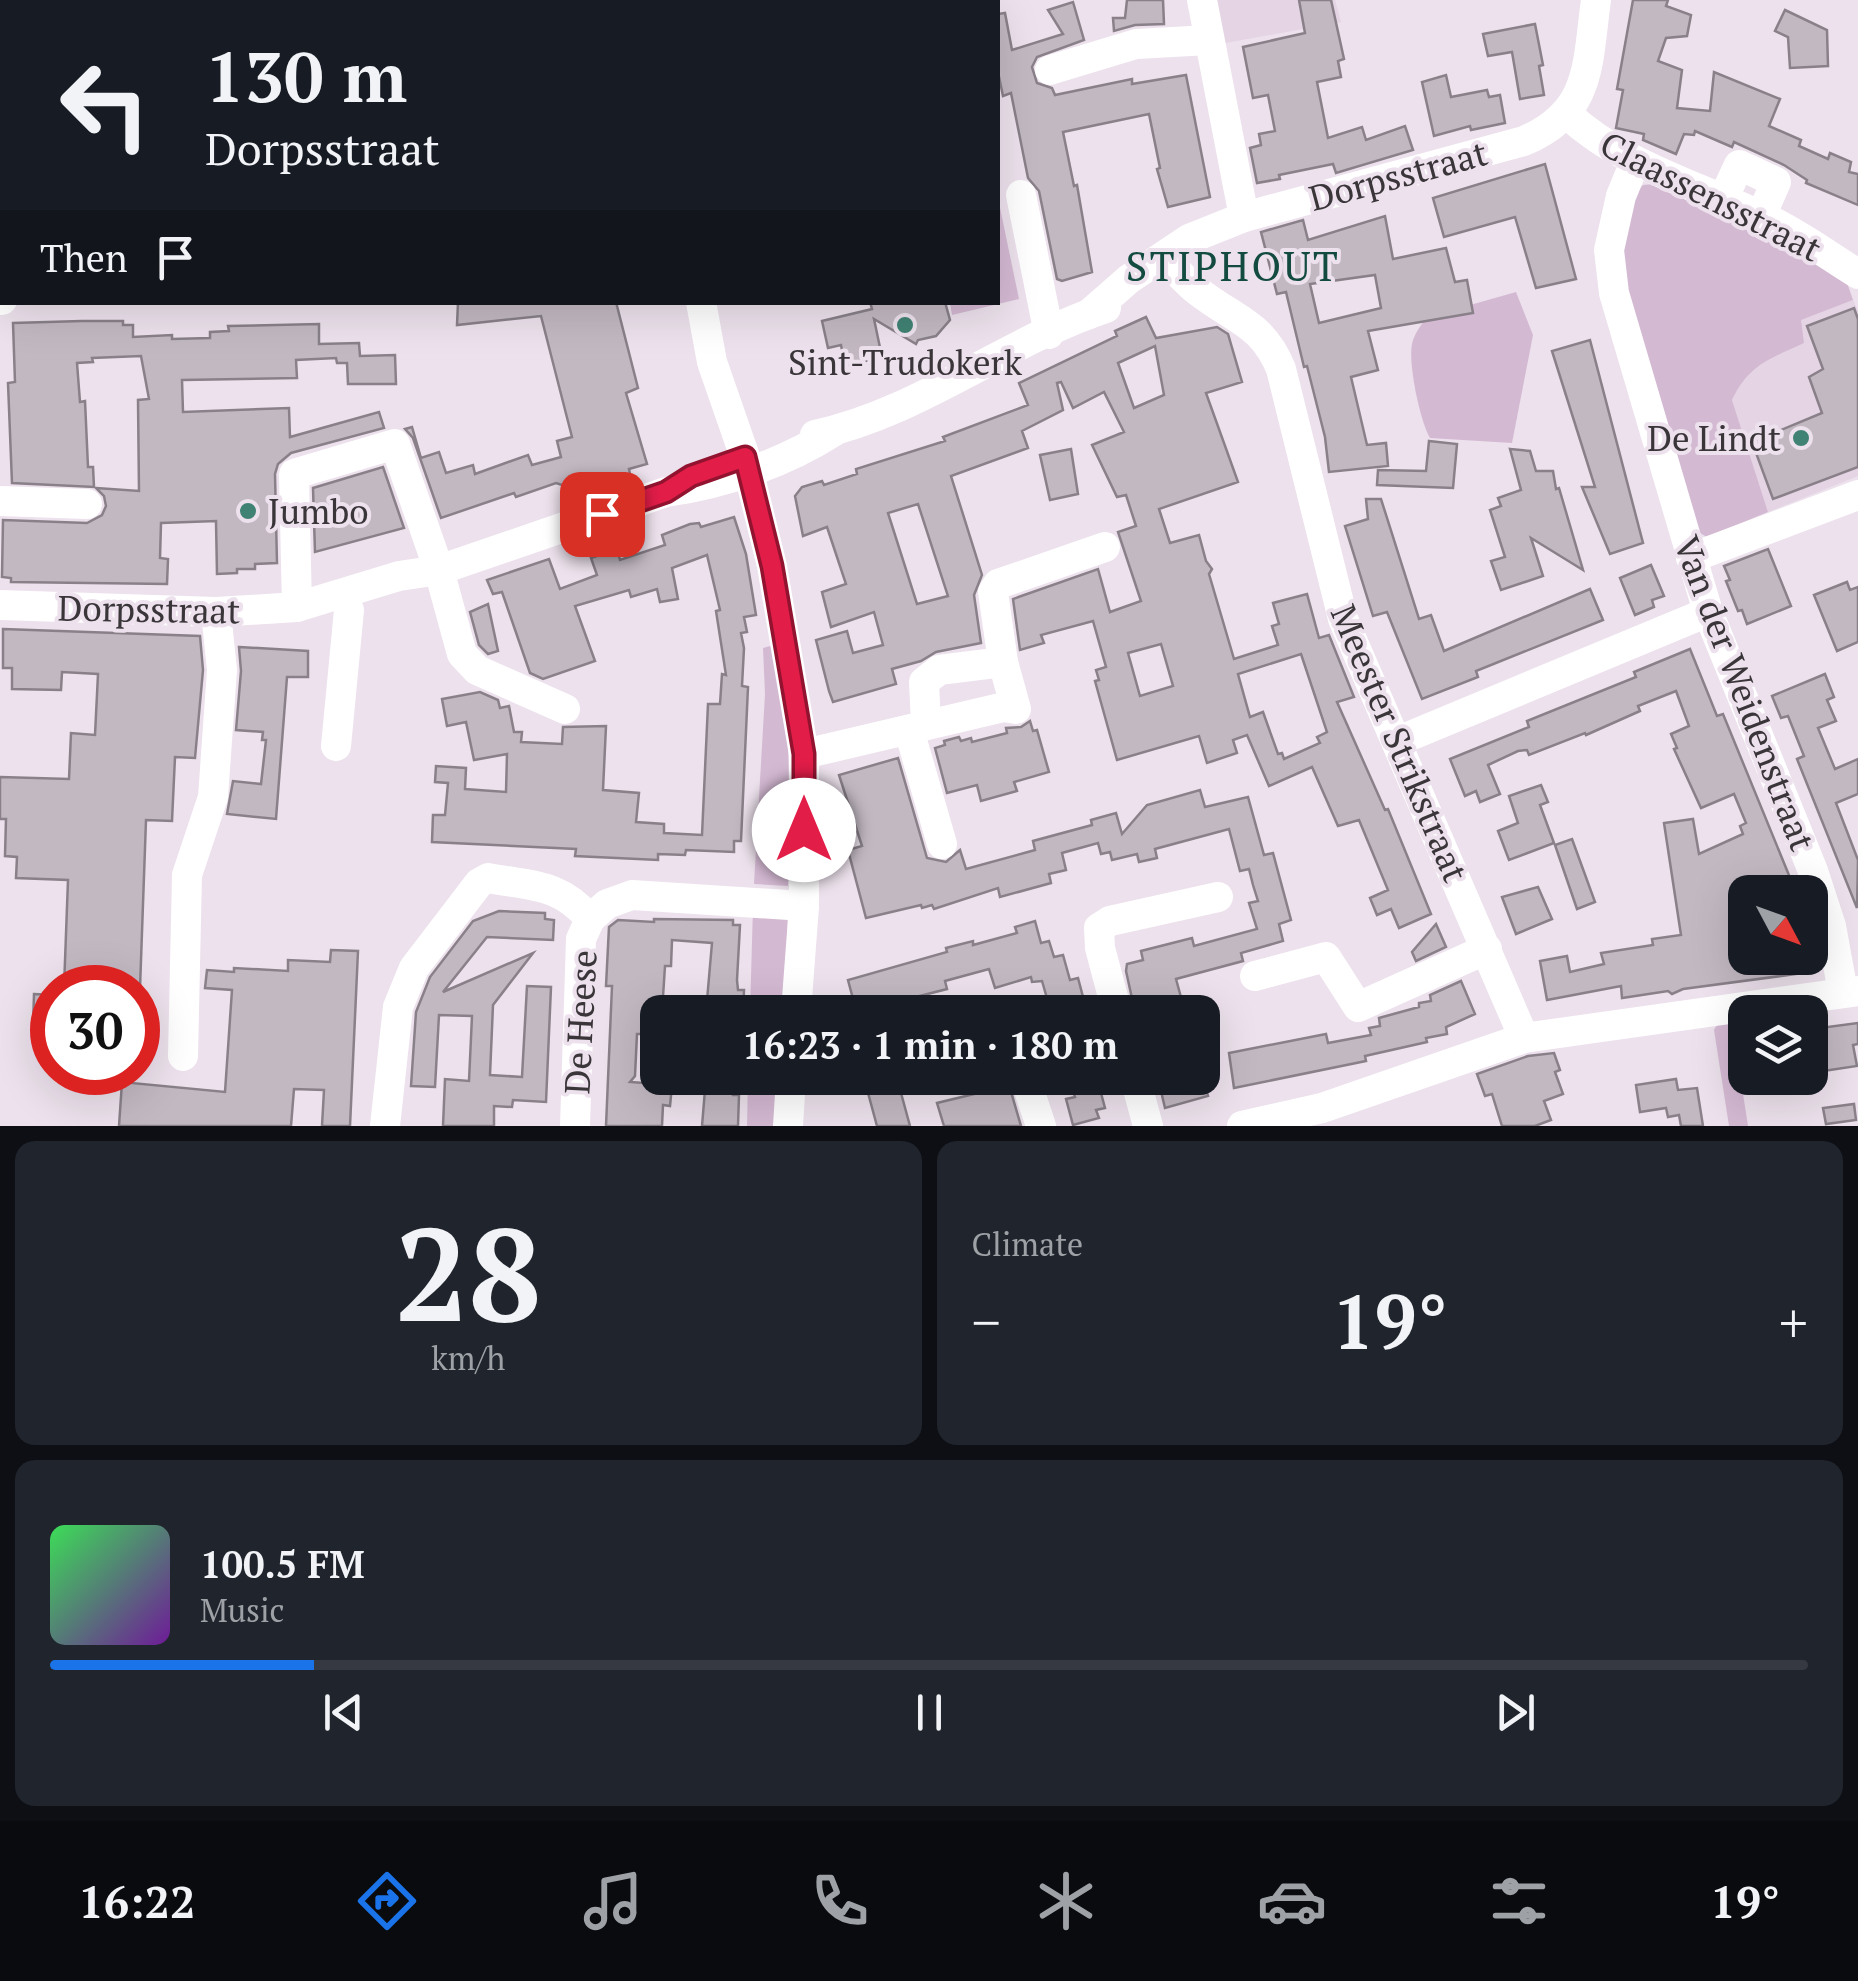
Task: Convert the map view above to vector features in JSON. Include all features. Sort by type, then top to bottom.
[{"type":"street","points":[[1202,0],[1233,222]]},
{"type":"street","points":[[1568,114],[1586,78],[1596,0]]},
{"type":"street","points":[[1050,70],[1136,44],[1210,46]]},
{"type":"street","points":[[1127,68],[1210,46]]},
{"type":"street","name":"Claassensstraat","points":[[1568,114],[1594,139],[1635,162],[1761,216],[1858,274]]},
{"type":"street","name":"Dorpsstraat","points":[[297,607],[399,576],[439,570],[666,492],[691,476],[747,463],[792,440],[833,432],[912,400],[1089,314],[1126,302],[1169,262],[1233,222],[1524,142],[1546,132],[1568,114]]},
{"type":"street","name":"Van der Weidenstraat","points":[[1635,162],[1609,250],[1614,293],[1708,612],[1812,871],[1851,992]]},
{"type":"street","points":[[1021,196],[1049,334]]},
{"type":"street","name":"Meester Strikstraat","points":[[1169,262],[1206,298],[1242,318],[1274,350],[1343,619],[1524,1038]]},
{"type":"street","points":[[702,305],[712,362],[747,463],[772,566],[804,754],[804,906],[797,995]]},
{"type":"street","points":[[297,607],[294,474],[395,444],[439,570],[462,654],[477,670],[565,710]]},
{"type":"street","points":[[1691,558],[1858,495]]},
{"type":"street","points":[[0,502],[87,504]]},
{"type":"street","points":[[804,754],[1004,707],[1016,709],[1003,662],[993,592],[998,584],[1105,547]]},
{"type":"street","name":"Dorpsstraat","points":[[0,605],[216,612],[297,607],[331,612],[406,592],[439,570]]},
{"type":"street","points":[[336,746],[349,610]]},
{"type":"street","points":[[183,1056],[187,875],[214,797],[222,670],[216,612]]},
{"type":"street","points":[[1398,741],[1708,612]]},
{"type":"street","points":[[942,844],[918,728],[924,682],[939,670],[1003,662]]},
{"type":"street","points":[[385,1126],[398,1007],[414,968],[479,884],[488,878],[557,890],[575,900],[590,919],[607,904],[632,895],[804,906]]},
{"type":"street","points":[[1113,995],[1100,948],[1099,928],[1110,921],[1218,896]]},
{"type":"street","name":"De Heese","points":[[576,1126],[581,939],[590,919]]},
{"type":"street","points":[[1255,976],[1326,957],[1358,1007],[1487,949]]},
{"type":"street","points":[[1242,1126],[1324,1117],[1524,1038],[1851,992]]},
{"type":"street","points":[[788,1126],[791,1095]]},
{"type":"street","points":[[1031,1095],[1041,1126]]},
{"type":"street","points":[[1140,1095],[1148,1126]]},
{"type":"shaded area","points":[[1214,0],[1335,0],[1341,22],[1220,44]]},
{"type":"shaded area","points":[[1654,184],[1725,211],[1844,274],[1853,300],[1801,320],[1804,343],[1753,370],[1739,388],[1732,400],[1768,512],[1707,537],[1698,532],[1647,376],[1620,255],[1636,192],[1643,185]]},
{"type":"shaded area","points":[[1000,208],[1019,299],[1000,304]]},
{"type":"shaded area","points":[[1516,292],[1533,335],[1512,443],[1430,438],[1419,406],[1412,365],[1412,344],[1418,329],[1428,317]]},
{"type":"shaded area","name":"De Lindt","points":[[1853,300],[1858,311],[1858,476],[1768,512],[1732,400],[1742,379],[1761,364],[1800,320]]},
{"type":"shaded area","points":[[950,305],[994,305],[952,315]]},
{"type":"shaded area","points":[[777,644],[787,734],[788,886],[754,884],[765,694],[763,648]]},
{"type":"shaded area","points":[[753,907],[788,909],[785,995],[750,995]]},
{"type":"shaded area","points":[[1719,1022],[1728,1023],[1728,1095],[1743,1095],[1748,1126],[1729,1126],[1714,1030]]},
{"type":"shaded area","points":[[748,1095],[781,1095],[779,1126],[747,1126]]},
{"type":"building","points":[[1127,0],[1163,0],[1164,24],[1135,25],[1114,31],[1113,18],[1125,18]]},
{"type":"building","points":[[1299,0],[1331,0],[1344,59],[1338,61],[1341,77],[1317,82],[1328,138],[1362,127],[1366,140],[1405,126],[1413,150],[1336,173],[1333,164],[1257,183],[1250,148],[1261,145],[1259,134],[1275,131],[1268,95],[1253,98],[1243,47],[1305,33]]},
{"type":"building","points":[[1633,0],[1668,0],[1666,6],[1691,15],[1687,36],[1666,38],[1658,61],[1682,70],[1677,108],[1710,111],[1714,72],[1780,99],[1769,126],[1801,140],[1799,146],[1828,159],[1830,153],[1851,162],[1849,172],[1858,174],[1858,205],[1806,183],[1784,165],[1734,142],[1732,147],[1695,131],[1694,135],[1684,134],[1676,154],[1643,140],[1644,134],[1616,128],[1623,90],[1617,89]]},
{"type":"building","points":[[1073,2],[1084,40],[1037,57],[1032,67],[1037,83],[1052,88],[1055,95],[1132,79],[1132,84],[1186,75],[1210,197],[1168,207],[1157,169],[1160,168],[1149,114],[1063,132],[1092,272],[1062,281],[1057,279],[1039,191],[1028,178],[1011,93],[1003,96],[1000,82],[1000,14],[1005,13],[1012,50],[1063,34],[1048,10]]},
{"type":"building","points":[[1785,10],[1827,30],[1828,66],[1790,68],[1788,37],[1775,31]]},
{"type":"building","points":[[1535,24],[1544,95],[1520,99],[1512,52],[1488,56],[1483,34]]},
{"type":"building","points":[[1446,75],[1451,97],[1487,90],[1489,97],[1500,95],[1505,123],[1471,130],[1470,126],[1434,136],[1422,82]]},
{"type":"building","points":[[1545,164],[1576,279],[1536,288],[1515,217],[1444,237],[1433,198]]},
{"type":"building","points":[[1385,216],[1393,259],[1446,248],[1455,282],[1467,280],[1473,313],[1368,331],[1378,370],[1351,377],[1367,445],[1386,443],[1388,466],[1329,472],[1325,437],[1307,366],[1304,367],[1286,292],[1277,294],[1261,232],[1303,220],[1308,240]],"holes":[[[1375,275],[1381,308],[1319,323],[1310,284]]]},
{"type":"building","points":[[458,305],[617,305],[638,388],[626,393],[647,464],[605,481],[603,475],[556,483],[441,518],[413,438],[405,429],[412,427],[421,458],[439,452],[446,473],[473,465],[475,474],[528,455],[532,465],[561,457],[557,441],[572,437],[541,316],[457,325]]},
{"type":"building","points":[[871,305],[946,305],[950,320],[936,336],[916,344],[874,319],[882,357],[845,366],[841,345],[828,348],[822,321],[872,309]]},
{"type":"building","points":[[1854,308],[1858,319],[1858,467],[1773,499],[1752,442],[1822,413],[1809,377],[1823,369],[1807,326]]},
{"type":"building","points":[[1146,317],[1156,338],[1217,327],[1228,334],[1242,382],[1206,393],[1238,482],[1159,509],[1170,543],[1199,535],[1212,569],[1209,574],[1234,659],[1278,645],[1272,626],[1279,624],[1273,603],[1307,594],[1319,638],[1329,635],[1354,697],[1337,702],[1385,810],[1388,809],[1431,914],[1399,928],[1391,909],[1377,915],[1370,898],[1388,890],[1359,820],[1338,826],[1312,767],[1269,786],[1247,735],[1233,740],[1237,753],[1207,763],[1199,736],[1117,760],[1095,681],[1099,680],[1096,670],[1106,667],[1093,621],[1041,635],[1044,643],[1020,650],[1013,599],[1098,569],[1110,612],[1141,601],[1118,532],[1136,526],[1126,495],[1117,497],[1092,445],[1124,432],[1104,392],[1073,408],[1061,382],[1057,383],[1063,410],[1022,431],[1028,448],[951,476],[982,575],[974,595],[981,643],[936,652],[892,669],[896,684],[833,702],[816,640],[847,631],[853,653],[883,645],[874,612],[831,627],[822,592],[846,584],[827,527],[803,536],[795,496],[802,487],[822,481],[824,485],[857,474],[856,469],[945,441],[943,437],[1028,405],[1019,383],[1117,336],[1115,331]],"holes":[[[1155,346],[1164,395],[1134,408],[1118,363]],[[918,504],[948,596],[917,604],[888,513]],[[1161,644],[1173,686],[1140,696],[1128,653]],[[1301,654],[1327,732],[1317,737],[1320,743],[1284,759],[1282,753],[1278,754],[1263,712],[1250,717],[1238,674]]]},
{"type":"building","points":[[123,321],[123,325],[133,325],[133,337],[172,335],[172,339],[210,338],[210,332],[229,331],[228,326],[319,324],[319,344],[359,343],[360,356],[395,355],[396,384],[348,384],[347,363],[337,363],[336,358],[296,360],[297,378],[182,380],[183,412],[289,408],[290,437],[379,412],[384,428],[291,453],[278,464],[277,563],[217,574],[216,521],[161,523],[160,558],[168,559],[167,584],[11,582],[11,578],[2,577],[3,520],[87,523],[102,515],[106,506],[104,496],[96,488],[139,491],[138,400],[149,399],[141,356],[92,358],[93,362],[77,363],[80,402],[85,401],[88,467],[93,467],[94,487],[12,483],[8,383],[15,382],[13,323]]},
{"type":"building","points":[[1590,340],[1643,543],[1610,554],[1582,487],[1595,487],[1552,351]]},
{"type":"building","points":[[1429,441],[1457,444],[1453,488],[1377,485],[1378,470],[1426,471]]},
{"type":"building","points":[[1071,449],[1078,494],[1050,500],[1040,455]]},
{"type":"building","points":[[1510,449],[1530,451],[1536,471],[1553,471],[1583,570],[1531,538],[1543,576],[1501,590],[1491,561],[1505,557],[1490,510],[1501,506],[1498,498],[1521,490]]},
{"type":"building","points":[[383,467],[404,528],[315,552],[313,488]]},
{"type":"building","points":[[1366,499],[1381,499],[1419,619],[1431,615],[1444,651],[1590,589],[1603,620],[1476,671],[1478,677],[1422,699],[1387,612],[1373,616],[1345,526],[1368,519]]},
{"type":"building","points":[[734,517],[746,554],[756,615],[744,617],[747,632],[741,633],[742,686],[748,687],[741,841],[734,841],[734,852],[686,850],[685,855],[658,854],[658,860],[575,856],[576,849],[432,842],[433,815],[445,815],[448,783],[435,782],[436,766],[466,768],[465,789],[506,792],[507,754],[474,760],[466,722],[447,726],[442,699],[480,692],[498,700],[500,708],[509,706],[514,732],[522,732],[521,742],[562,744],[563,727],[606,726],[603,790],[639,793],[636,822],[664,824],[664,833],[702,835],[708,704],[720,704],[722,674],[726,675],[716,611],[720,610],[707,555],[672,568],[678,599],[660,602],[657,589],[631,597],[629,590],[575,606],[595,661],[543,679],[530,673],[502,592],[493,594],[487,580],[549,559],[560,589],[597,575],[591,558],[617,549],[620,560],[665,545],[662,535],[690,524],[699,523],[701,527]]},
{"type":"building","points":[[1768,549],[1791,606],[1747,624],[1726,581],[1730,580],[1724,566]]},
{"type":"building","points":[[1651,565],[1664,596],[1652,600],[1654,607],[1635,615],[1620,578]]},
{"type":"building","points":[[1847,582],[1850,590],[1858,587],[1858,642],[1837,651],[1814,595]]},
{"type":"building","points":[[488,604],[498,651],[488,654],[479,645],[470,612]]},
{"type":"building","points":[[3,629],[200,636],[203,670],[195,758],[175,757],[172,821],[146,820],[141,965],[65,965],[68,880],[16,878],[17,857],[5,856],[6,819],[0,819],[0,777],[69,779],[71,733],[95,735],[98,674],[62,672],[61,690],[12,689],[12,668],[3,668]]},
{"type":"building","points":[[239,647],[308,651],[308,677],[287,677],[276,819],[227,814],[233,781],[261,784],[266,740],[262,740],[263,732],[236,730]]},
{"type":"building","points":[[1690,649],[1717,716],[1723,714],[1789,875],[1728,875],[1728,975],[1788,975],[1683,989],[1672,994],[1668,991],[1622,998],[1621,986],[1547,1000],[1540,961],[1567,956],[1570,972],[1604,964],[1601,953],[1653,945],[1652,939],[1681,935],[1664,823],[1693,819],[1699,854],[1743,834],[1740,826],[1746,823],[1734,794],[1701,808],[1674,749],[1677,748],[1671,734],[1689,726],[1676,691],[1638,706],[1640,711],[1586,735],[1529,755],[1527,750],[1518,751],[1488,765],[1500,794],[1480,802],[1476,791],[1465,796],[1450,759],[1529,727],[1527,721],[1636,677],[1634,672]]},
{"type":"building","points":[[1825,674],[1834,697],[1827,700],[1836,721],[1818,728],[1835,769],[1858,759],[1858,794],[1836,803],[1858,860],[1857,908],[1797,759],[1804,756],[1788,716],[1781,718],[1772,696]]},
{"type":"building","points":[[1030,721],[1033,731],[1037,730],[1049,772],[1014,782],[1017,791],[981,801],[977,785],[947,793],[935,748],[959,737],[961,741],[971,738],[972,742],[1007,733],[1006,728],[1021,727]]},
{"type":"building","points":[[898,758],[927,858],[946,862],[960,850],[966,869],[1035,850],[1033,841],[1092,825],[1091,820],[1116,813],[1122,834],[1147,805],[1200,790],[1205,807],[1248,797],[1264,855],[1273,853],[1291,920],[1279,924],[1283,941],[1241,953],[1243,961],[1176,979],[1180,995],[1131,995],[1127,964],[1143,960],[1141,951],[1192,938],[1194,946],[1257,929],[1249,903],[1258,901],[1249,869],[1240,871],[1229,829],[1155,849],[1157,858],[1139,862],[1137,854],[1112,860],[1110,852],[1101,854],[1098,843],[1062,853],[1066,870],[1049,874],[1051,883],[1000,897],[998,888],[934,909],[932,905],[921,905],[866,918],[848,850],[862,846],[839,775]]},
{"type":"building","points":[[1541,785],[1548,802],[1540,805],[1554,843],[1509,860],[1498,831],[1518,823],[1509,796]]},
{"type":"building","points":[[1572,839],[1595,902],[1577,909],[1555,845]]},
{"type":"building","points":[[1538,887],[1552,919],[1516,934],[1502,897]]},
{"type":"building","points":[[499,911],[545,913],[545,919],[554,920],[553,940],[487,937],[443,992],[533,953],[493,1005],[490,1075],[522,1077],[527,986],[551,987],[546,1102],[513,1100],[512,1107],[494,1106],[494,1126],[443,1126],[445,1079],[469,1081],[472,1016],[439,1015],[435,1087],[411,1086],[416,1012],[430,977],[473,921]]},
{"type":"building","points":[[618,920],[733,920],[733,925],[740,925],[737,980],[738,990],[744,990],[744,995],[707,995],[712,943],[672,940],[671,966],[665,966],[663,995],[640,995],[640,1034],[635,1076],[630,1082],[640,1083],[640,1095],[671,1095],[670,1106],[663,1105],[662,1126],[606,1126],[612,986],[606,986],[609,927]]},
{"type":"building","points":[[1035,921],[1041,943],[1049,941],[1054,957],[1063,955],[1070,980],[1078,978],[1082,995],[1046,995],[1042,981],[1032,982],[1031,977],[995,988],[989,969],[945,981],[947,989],[924,995],[852,995],[848,980],[947,952],[946,948],[1017,933],[1015,927]]},
{"type":"building","points":[[1436,924],[1446,947],[1416,961],[1412,952]]},
{"type":"building","points":[[331,950],[358,951],[350,1126],[322,1126],[324,1090],[294,1089],[291,1126],[119,1126],[121,1095],[160,1095],[160,1086],[225,1092],[232,990],[205,988],[207,970],[288,971],[288,960],[330,962]]},
{"type":"building","points":[[1461,981],[1475,1014],[1446,1027],[1447,1034],[1365,1056],[1366,1061],[1234,1088],[1229,1053],[1326,1034],[1328,1043],[1371,1035],[1369,1028],[1380,1026],[1379,1018],[1419,1007],[1419,1003],[1431,1001],[1430,995]]},
{"type":"building","points":[[1858,1023],[1858,1044],[1853,1045],[1857,1066],[1828,1070],[1828,1027]]},
{"type":"building","points":[[1554,1053],[1560,1070],[1555,1072],[1563,1094],[1544,1101],[1551,1120],[1535,1126],[1502,1126],[1492,1094],[1485,1096],[1477,1074],[1528,1056]]},
{"type":"building","points":[[1676,1079],[1678,1090],[1697,1088],[1703,1126],[1681,1126],[1679,1115],[1668,1117],[1666,1108],[1640,1112],[1636,1085]]},
{"type":"building","points":[[705,1095],[739,1095],[738,1126],[702,1126]]},
{"type":"building","points":[[869,1095],[902,1095],[910,1126],[877,1126]]},
{"type":"building","points":[[970,1095],[1012,1095],[1021,1126],[944,1126],[937,1103]]},
{"type":"building","points":[[1102,1095],[1105,1108],[1096,1110],[1099,1118],[1073,1125],[1066,1099]]},
{"type":"building","points":[[1162,1095],[1208,1095],[1208,1096],[1165,1108]]},
{"type":"building","points":[[1854,1104],[1856,1120],[1826,1124],[1823,1108]]},
{"type":"place","name":"Sint-Trudokerk","points":[[905,325]]},
{"type":"place","name":"De Lindt","points":[[1801,438]]},
{"type":"place","name":"Jumbo","points":[[248,511]]},
{"type":"district","name":"STIPHOUT","points":[[1233,265]]},
{"type":"route","points":[[602,514],[666,492],[691,476],[745,457],[772,566],[804,754],[804,830]]}]
